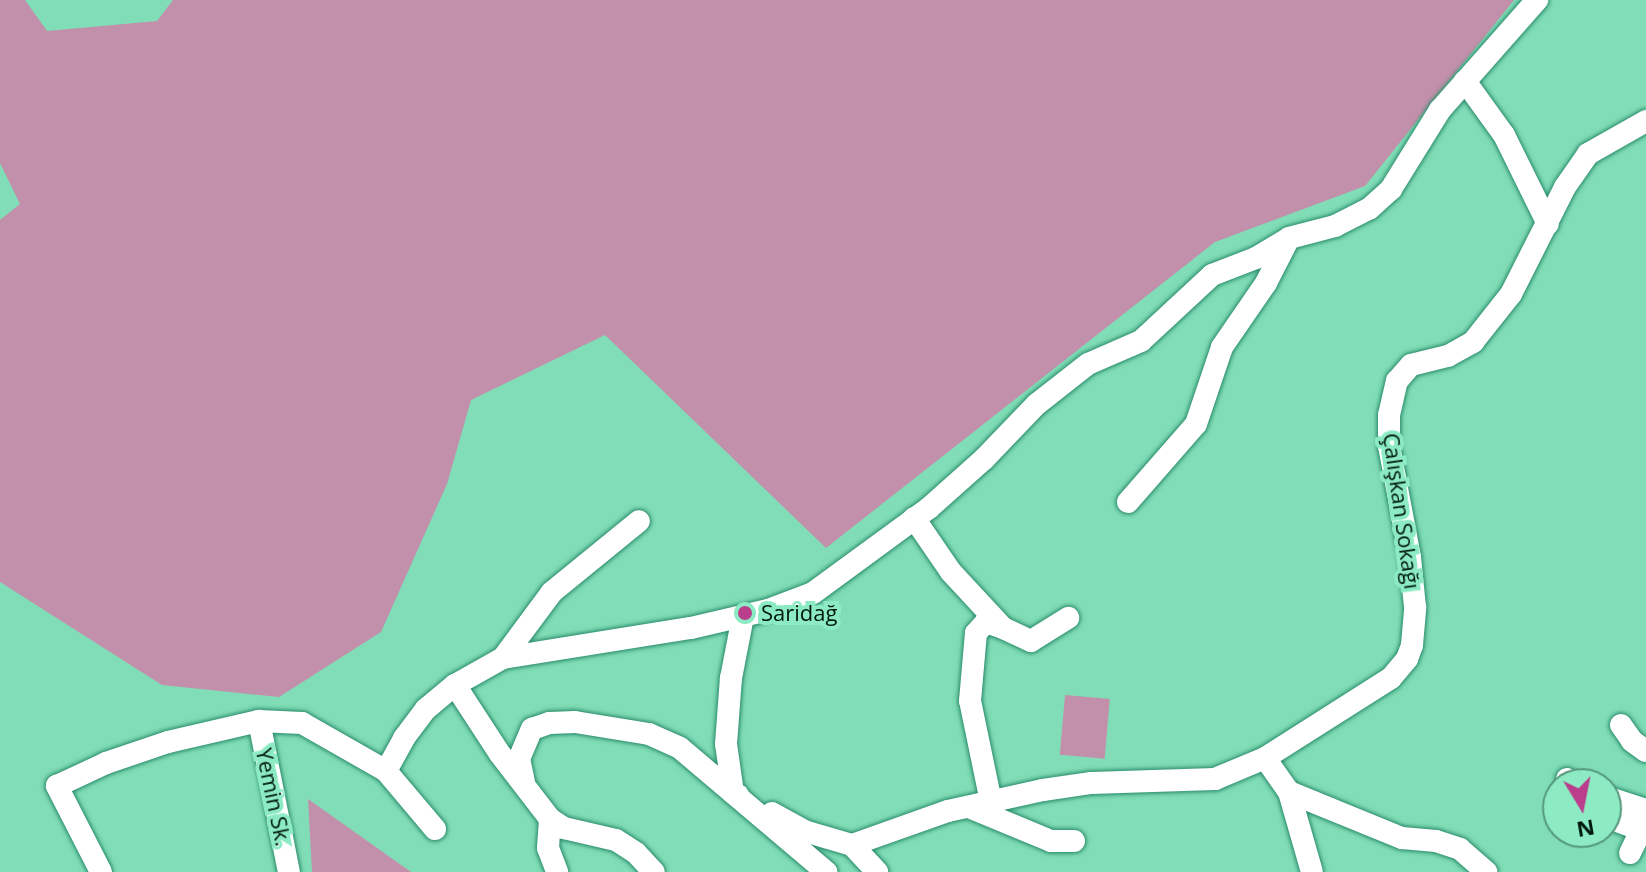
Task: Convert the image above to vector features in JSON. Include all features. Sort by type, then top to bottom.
[{"type":"street","points":[[386,771],[404,738],[426,709],[455,685],[503,658],[743,616],[813,593],[914,518],[984,459],[1037,404],[1088,364],[1141,341],[1212,275],[1256,258],[1289,238],[1335,226],[1369,209],[1391,189],[1440,110],[1537,0]]},
{"type":"street","points":[[1465,81],[1504,135],[1548,224]]},
{"type":"street","name":"Çalışkan Sokağı","points":[[852,845],[902,825],[980,804],[1091,783],[1215,779],[1265,758],[1381,685],[1407,659],[1415,626],[1414,582],[1392,468],[1389,415],[1393,392],[1403,372],[1422,360],[1462,350],[1487,327],[1511,294],[1565,187],[1588,154],[1646,121]]},
{"type":"street","points":[[1128,502],[1196,424],[1222,347],[1266,283],[1289,238]]},
{"type":"street","points":[[914,518],[951,572],[1003,628]]},
{"type":"street","points":[[503,658],[552,592],[639,521]]},
{"type":"street","points":[[733,793],[726,744],[731,678],[743,616]]},
{"type":"street","points":[[1068,618],[1031,641],[986,622],[976,633],[970,701],[980,804],[1051,841],[1074,841]]},
{"type":"street","points":[[455,685],[500,754],[550,819],[564,828],[616,840],[636,853],[654,872]]},
{"type":"street","points":[[101,872],[57,786],[106,763],[168,742],[259,721],[302,723],[386,771],[435,829]]},
{"type":"street","name":"Yemin Sk.","points":[[259,721],[289,872]]},
{"type":"street","points":[[524,782],[519,759],[532,729],[549,723],[575,722],[649,734],[680,748],[822,870]]},
{"type":"street","points":[[1621,725],[1632,741],[1646,751]]},
{"type":"street","points":[[1265,758],[1289,792],[1312,872]]},
{"type":"street","points":[[1289,792],[1402,838],[1436,841],[1460,849],[1486,872]]},
{"type":"street","points":[[733,793],[804,831],[852,845],[877,872]]},
{"type":"street","points":[[1622,807],[1644,820]]},
{"type":"street","points":[[1622,818],[1644,820]]},
{"type":"street","points":[[550,819],[548,848],[557,872]]},
{"type":"street","points":[[1630,853],[1644,820]]},
{"type":"shaded area","points":[[0,0],[25,0],[47,31],[157,21],[173,0],[1514,0],[1365,186],[1215,242],[826,548],[605,335],[471,400],[447,484],[381,632],[279,697],[162,685],[0,582],[0,220],[20,204],[0,163]]},
{"type":"shaded area","points":[[1065,695],[1110,699],[1105,759],[1060,755]]},
{"type":"shaded area","points":[[308,799],[411,872],[312,872]]},
{"type":"place","name":"Saridağ","points":[[745,613]]}]
